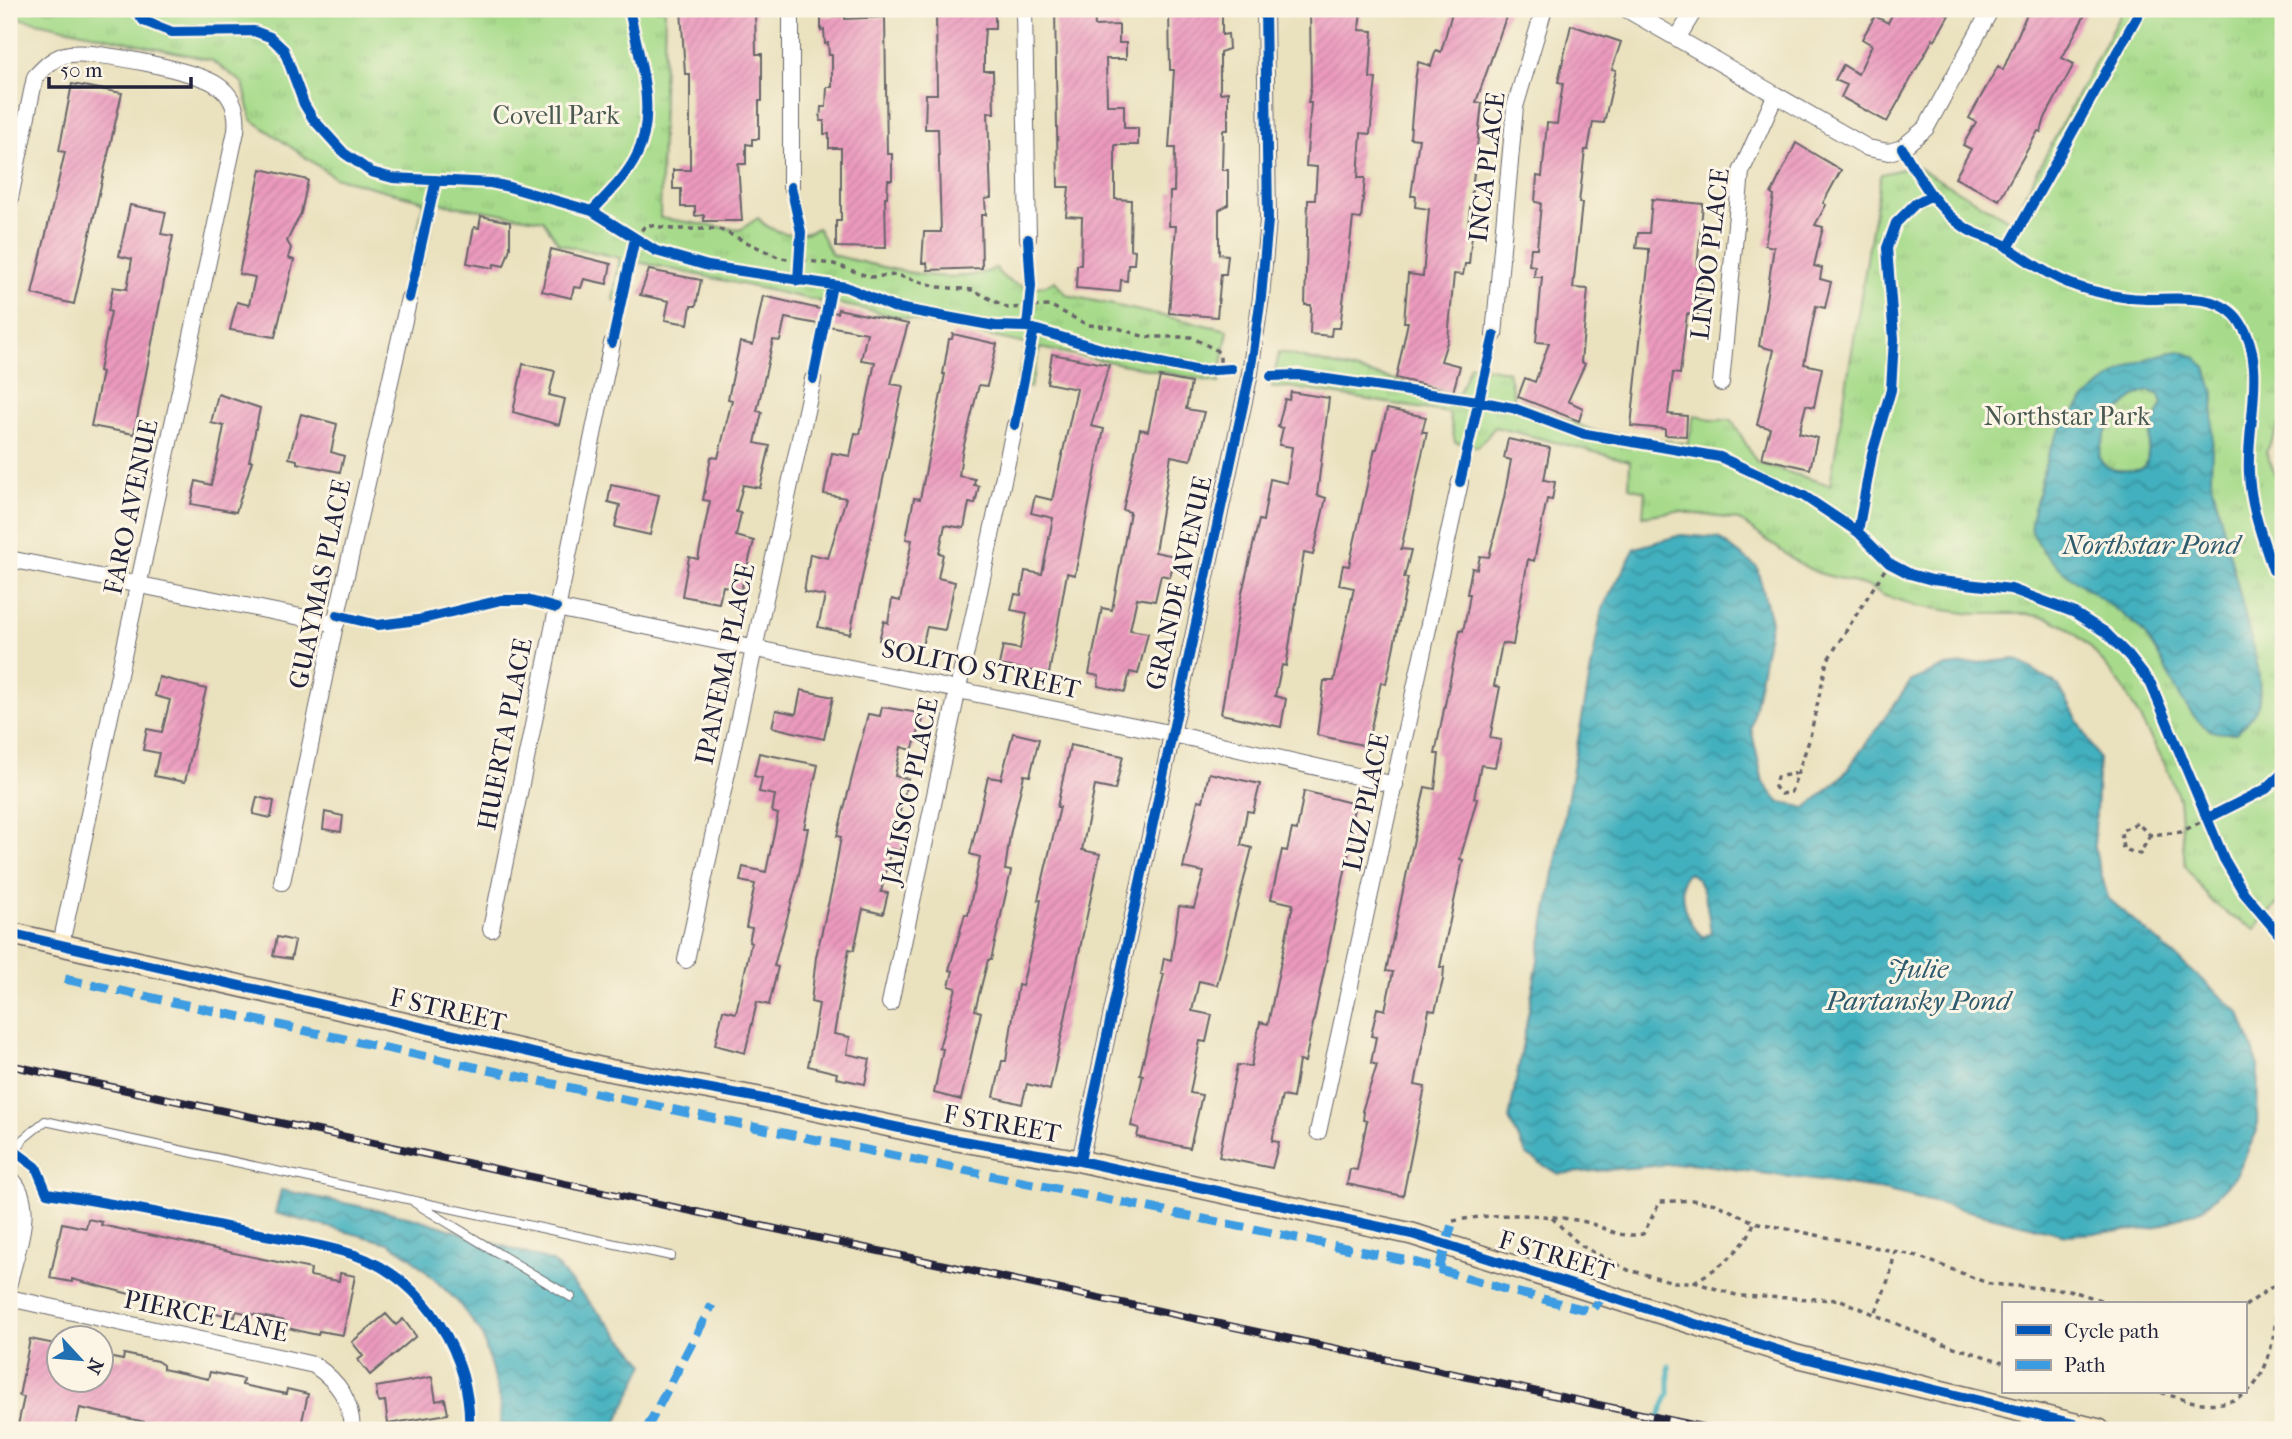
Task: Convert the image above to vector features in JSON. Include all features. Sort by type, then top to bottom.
[{"type":"street","points":[[790,187],[791,9]]},
{"type":"street","points":[[1024,9],[1028,239]]},
{"type":"street","name":"GRANDE AVENUE","points":[[1080,1161],[1170,733],[1250,373],[1261,297],[1268,219],[1265,9]]},
{"type":"street","name":"INCA PLACE","points":[[1494,335],[1515,107],[1544,9]]},
{"type":"street","points":[[1626,9],[1868,148],[1889,152],[1902,148],[1926,128],[1992,9]]},
{"type":"street","points":[[1678,37],[1695,9]]},
{"type":"street","name":"FARO AVENUE","points":[[9,203],[35,77],[49,62],[69,54],[94,54],[201,76],[219,86],[234,104],[236,131],[61,944]]},
{"type":"street","name":"LINDO PLACE","points":[[1721,383],[1741,172],[1775,96]]},
{"type":"street","name":"GUAYMAS PLACE","points":[[282,882],[409,298]]},
{"type":"street","name":"HUERTA PLACE","points":[[491,929],[611,343]]},
{"type":"street","name":"IPANEMA PLACE","points":[[686,960],[813,379]]},
{"type":"street","name":"JALISCO PLACE","points":[[890,1003],[1015,425]]},
{"type":"street","name":"LUZ PLACE","points":[[1318,1132],[1460,481]]},
{"type":"street","points":[[9,559],[139,587],[336,624]]},
{"type":"street","name":"SOLITO STREET","points":[[556,608],[754,646],[1170,733],[1395,785]]},
{"type":"street","name":"F STREET","points":[[9,933],[608,1070],[754,1097],[951,1139],[1080,1161],[1412,1234],[1796,1356],[2099,1430]]},
{"type":"street","points":[[9,1177],[20,1189],[24,1202],[9,1283]]},
{"type":"street","name":"PIERCE LANE","points":[[9,1298],[314,1366],[327,1374],[346,1396],[352,1430]]},
{"type":"lane","points":[[17,1151],[23,1139],[45,1121],[671,1256]]},
{"type":"lane","points":[[408,1199],[571,1297]]},
{"type":"path","points":[[632,251],[635,238],[645,226],[719,229],[743,238],[773,256],[799,265],[834,264],[870,277],[896,275],[939,287],[973,290],[1008,308],[1051,306],[1088,325],[1118,328],[1144,337],[1191,337],[1216,350],[1220,355],[1220,369]]},
{"type":"path","points":[[625,231],[646,244]]},
{"type":"path","points":[[799,265],[800,246]]},
{"type":"path","points":[[1798,773],[1777,777],[1775,787],[1781,794],[1791,792],[1798,773],[1827,662],[1885,560],[1899,569]]},
{"type":"path","points":[[2202,806],[2210,823]]},
{"type":"path","points":[[2150,835],[2140,854],[2123,849],[2121,831],[2137,823],[2150,835],[2181,832],[2210,823],[2219,812]]},
{"type":"path","points":[[1452,1221],[1501,1214],[1551,1217],[1586,1222],[1625,1237],[1643,1234],[1660,1202],[1692,1200],[1716,1203],[1754,1222],[1819,1238],[1895,1251],[1990,1284],[2069,1290],[2100,1302]]},
{"type":"path","points":[[1551,1217],[1580,1245],[1628,1270],[1674,1282],[1694,1282],[1739,1296],[1841,1300],[1876,1312],[1944,1344],[2002,1362]]},
{"type":"path","points":[[1694,1282],[1727,1259],[1751,1230],[1754,1222]]},
{"type":"path","points":[[1876,1312],[1890,1275],[1895,1251]]},
{"type":"path","points":[[2246,1305],[2283,1279]]},
{"type":"path","points":[[2246,1394],[2260,1378],[2267,1360],[2279,1283]]},
{"type":"path","points":[[2166,1394],[2182,1400],[2218,1404],[2246,1394]]},
{"type":"green space","name":"Covell Park","points":[[9,9],[665,9],[660,218],[740,230],[758,218],[770,228],[794,234],[818,228],[832,255],[915,274],[937,276],[959,277],[996,268],[1007,280],[1023,286],[1040,286],[1055,281],[1067,295],[1228,330],[1219,383],[1040,348],[1030,388],[1017,385],[1026,344],[835,303],[826,341],[815,339],[823,302],[638,262],[626,301],[613,300],[620,258],[559,244],[543,220],[437,203],[422,265],[411,263],[424,201],[334,177],[252,120],[243,83],[211,60],[9,16]]},
{"type":"green space","name":"Northstar Park","points":[[2123,9],[2283,9],[2283,418],[2266,452],[2283,494],[2283,887],[2279,902],[2255,929],[2230,916],[2209,899],[2185,865],[2179,799],[2166,766],[2121,684],[2091,648],[2067,627],[2048,618],[2027,614],[1973,614],[1918,606],[1885,596],[1867,586],[1818,573],[1801,565],[1739,520],[1676,511],[1643,516],[1645,491],[1629,487],[1630,461],[1495,427],[1478,447],[1455,442],[1449,413],[1289,387],[1272,388],[1279,352],[1458,395],[1470,365],[1508,371],[1514,399],[1597,432],[1688,444],[1694,415],[1711,420],[1732,420],[1757,463],[1830,485],[1881,174],[1915,166],[2011,221]]},
{"type":"water","name":"Northstar Pond","points":[[2180,351],[2196,357],[2206,368],[2214,393],[2211,478],[2259,679],[2258,704],[2251,718],[2236,733],[2213,731],[2198,720],[2187,708],[2148,638],[2125,616],[2059,568],[2036,540],[2031,526],[2048,456],[2053,442],[2068,419],[2080,404],[2110,379],[2126,368],[2162,354]],"holes":[[[2149,391],[2158,394],[2163,403],[2152,430],[2145,465],[2130,471],[2107,467],[2099,456],[2101,445],[2115,416],[2139,395]]]},
{"type":"water","name":"Julie Partansky Pond","points":[[1681,535],[1718,538],[1757,567],[1771,621],[1751,728],[1763,782],[1779,802],[1806,808],[1842,777],[1911,681],[1946,666],[2016,659],[2059,686],[2099,759],[2094,847],[2108,898],[2240,1013],[2258,1063],[2257,1131],[2236,1176],[2204,1208],[2152,1229],[2066,1235],[1884,1190],[1690,1163],[1558,1174],[1527,1155],[1509,1119],[1602,609],[1635,548]],"holes":[[[1689,873],[1695,877],[1706,900],[1711,933],[1703,937],[1688,918],[1683,903],[1683,878]]]},
{"type":"water","points":[[281,1190],[412,1217],[553,1262],[645,1364],[613,1430],[501,1430],[500,1400],[482,1334],[456,1300],[412,1258],[389,1243],[275,1213]]},
{"type":"building","points":[[681,9],[755,9],[756,54],[762,54],[762,101],[759,101],[759,139],[752,139],[752,145],[746,144],[746,164],[738,164],[742,221],[704,221],[704,215],[695,216],[695,207],[681,207],[681,189],[673,189],[673,170],[690,170],[690,74],[685,74]]},
{"type":"building","points":[[995,9],[995,29],[985,29],[984,43],[984,71],[993,71],[994,113],[988,112],[991,198],[985,199],[986,215],[981,215],[982,268],[928,270],[927,263],[922,263],[924,232],[941,232],[938,129],[925,129],[926,94],[937,94],[936,10]]},
{"type":"building","points":[[1055,9],[1094,9],[1095,26],[1119,25],[1119,43],[1126,43],[1126,59],[1106,59],[1107,105],[1124,105],[1124,128],[1138,128],[1138,145],[1115,145],[1115,199],[1131,200],[1130,249],[1135,250],[1134,264],[1128,264],[1127,281],[1121,280],[1120,292],[1076,288],[1077,265],[1081,265],[1082,217],[1066,216],[1069,187],[1058,187]]},
{"type":"building","points":[[1169,9],[1222,9],[1222,35],[1228,34],[1229,49],[1220,52],[1220,93],[1228,92],[1228,130],[1223,130],[1222,170],[1228,170],[1228,205],[1219,210],[1219,254],[1228,255],[1226,274],[1221,274],[1217,317],[1169,313],[1176,226],[1169,226],[1170,192],[1174,192],[1175,148],[1169,148],[1174,70],[1170,70]]},
{"type":"building","points":[[1310,9],[1361,9],[1359,30],[1373,31],[1370,78],[1376,79],[1370,134],[1361,133],[1358,178],[1365,178],[1361,219],[1353,218],[1340,328],[1332,328],[1331,336],[1310,334],[1311,305],[1305,305],[1308,200],[1315,200],[1317,167],[1306,166],[1311,103],[1308,103],[1311,87]]},
{"type":"building","points":[[1453,9],[1509,9],[1476,102],[1482,103],[1467,234],[1472,234],[1469,264],[1465,264],[1463,275],[1454,274],[1448,339],[1441,361],[1460,366],[1453,392],[1396,378],[1408,322],[1404,322],[1408,274],[1423,276],[1429,209],[1415,207],[1416,196],[1411,196],[1419,139],[1410,138],[1415,81],[1418,62],[1431,66],[1436,50],[1441,52]]},
{"type":"building","points":[[1895,9],[1950,9],[1887,122],[1841,97],[1847,85],[1835,80],[1843,65],[1858,74],[1872,45],[1862,39],[1875,16],[1888,23]]},
{"type":"building","points":[[2029,9],[2088,9],[2062,58],[2074,64],[2045,118],[2041,132],[2038,131],[1999,200],[1955,178],[1971,149],[1963,145],[1976,122],[1969,118],[1998,66],[2003,70]]},
{"type":"building","points":[[821,16],[845,16],[845,19],[885,17],[887,154],[892,154],[892,180],[888,180],[885,197],[886,248],[836,247],[836,221],[841,221],[841,148],[829,148],[829,134],[824,134],[824,121],[820,121],[821,107],[826,107],[827,87],[832,87],[832,55],[829,55],[828,43],[825,44],[824,30],[821,31]]},
{"type":"building","points":[[1571,25],[1621,42],[1612,69],[1616,70],[1604,123],[1593,122],[1588,150],[1585,150],[1579,203],[1582,203],[1573,288],[1588,289],[1581,362],[1585,364],[1568,401],[1583,408],[1579,421],[1518,397],[1525,378],[1535,382],[1549,343],[1536,342],[1542,277],[1534,277],[1535,266],[1529,265],[1531,248],[1537,248],[1541,203],[1535,202],[1537,176],[1542,177],[1547,123],[1557,124],[1563,83],[1558,82]]},
{"type":"building","points":[[72,84],[122,93],[74,304],[32,294],[65,152],[59,151]]},
{"type":"building","points":[[1796,143],[1841,170],[1823,203],[1826,205],[1815,225],[1823,227],[1814,266],[1822,268],[1820,279],[1831,282],[1825,308],[1816,306],[1804,364],[1822,368],[1814,407],[1806,405],[1799,433],[1817,438],[1810,469],[1762,458],[1770,428],[1757,425],[1774,350],[1759,346],[1774,247],[1765,245],[1774,196],[1771,194]]},
{"type":"building","points":[[261,169],[308,180],[301,213],[287,241],[291,248],[288,258],[294,260],[275,337],[230,330],[237,302],[249,305],[255,277],[239,274]]},
{"type":"building","points":[[1652,199],[1703,204],[1697,268],[1702,268],[1698,315],[1687,314],[1680,374],[1673,373],[1668,414],[1687,416],[1686,436],[1665,435],[1665,429],[1631,426],[1649,257],[1649,249],[1636,248],[1638,233],[1649,233]]},
{"type":"building","points":[[130,205],[166,212],[161,234],[173,236],[134,434],[91,426],[102,372],[99,371],[111,312],[108,311],[113,287],[127,289],[132,259],[119,256]]},
{"type":"building","points":[[481,216],[510,222],[510,248],[504,266],[494,264],[493,268],[467,263],[474,227],[479,228]]},
{"type":"building","points":[[551,249],[611,264],[607,284],[584,279],[581,288],[574,287],[571,298],[542,291]]},
{"type":"building","points":[[649,270],[701,280],[696,306],[691,306],[688,324],[665,320],[669,301],[640,295]]},
{"type":"building","points":[[763,296],[837,313],[838,309],[908,324],[891,384],[903,386],[850,634],[818,627],[825,596],[804,592],[810,554],[828,558],[846,498],[824,494],[832,453],[850,456],[855,433],[860,434],[875,362],[861,360],[867,333],[785,318],[780,341],[773,340],[757,411],[762,412],[755,443],[770,446],[760,488],[743,485],[736,512],[741,513],[736,536],[754,541],[741,590],[723,586],[719,603],[682,596],[689,557],[698,559],[710,501],[703,500],[711,457],[718,458],[732,400],[728,399],[740,342],[753,345]]},
{"type":"building","points":[[953,334],[997,344],[987,386],[979,385],[962,453],[959,476],[975,479],[974,485],[979,486],[975,504],[969,503],[964,528],[945,525],[939,553],[943,554],[938,578],[955,582],[945,630],[927,627],[921,649],[879,640],[884,621],[888,623],[892,599],[900,601],[912,540],[906,539],[914,498],[920,499],[945,374],[949,339],[952,339]]},
{"type":"building","points":[[1052,354],[1109,365],[1091,426],[1104,429],[1075,575],[1067,573],[1049,674],[999,665],[1003,646],[1020,649],[1027,613],[1011,610],[1015,594],[1021,595],[1025,571],[1042,574],[1053,518],[1031,513],[1035,496],[1052,500],[1077,389],[1047,383]]},
{"type":"building","points":[[523,364],[555,371],[549,395],[565,399],[559,425],[513,412]]},
{"type":"building","points":[[1160,377],[1191,383],[1186,409],[1204,412],[1191,460],[1171,456],[1155,552],[1175,556],[1170,577],[1161,575],[1155,601],[1137,598],[1130,630],[1148,633],[1138,674],[1130,672],[1125,692],[1098,686],[1099,676],[1089,674],[1102,608],[1112,610],[1130,512],[1123,510],[1140,429],[1148,431]]},
{"type":"building","points":[[1291,392],[1329,398],[1317,495],[1326,498],[1313,555],[1304,553],[1286,666],[1282,665],[1275,696],[1286,699],[1281,727],[1221,714],[1241,597],[1259,520],[1263,521],[1270,479],[1287,483],[1292,447],[1279,445],[1283,428],[1278,427],[1285,399],[1289,400]]},
{"type":"building","points":[[218,394],[260,408],[249,461],[252,461],[236,512],[191,504],[196,481],[211,485],[224,426],[211,423]]},
{"type":"building","points":[[1387,409],[1426,417],[1422,432],[1427,432],[1401,549],[1411,550],[1404,578],[1408,578],[1386,684],[1381,682],[1367,746],[1317,735],[1324,681],[1334,681],[1354,588],[1339,585],[1343,565],[1349,566],[1375,449]]},
{"type":"building","points":[[301,414],[337,424],[331,452],[344,456],[340,472],[297,463],[297,460],[289,458]]},
{"type":"building","points":[[1508,439],[1550,448],[1544,480],[1555,482],[1552,500],[1547,499],[1534,561],[1528,559],[1513,645],[1502,643],[1494,686],[1500,687],[1490,738],[1501,740],[1495,767],[1481,765],[1474,798],[1477,799],[1460,859],[1463,860],[1440,967],[1444,967],[1443,980],[1435,1011],[1429,1010],[1415,1085],[1425,1087],[1403,1196],[1347,1184],[1350,1169],[1357,1170],[1367,1121],[1363,1120],[1362,1111],[1377,1065],[1371,1063],[1376,1037],[1371,1036],[1377,1008],[1385,1010],[1393,972],[1386,971],[1425,787],[1435,789],[1439,754],[1435,754],[1460,630],[1463,631],[1467,612],[1472,568],[1477,569],[1480,556],[1489,557],[1504,498],[1511,460],[1504,458]]},
{"type":"building","points":[[611,485],[659,495],[650,535],[615,527],[620,505],[608,502]]},
{"type":"building","points":[[159,677],[206,689],[185,782],[154,776],[159,753],[143,750],[147,729],[162,732],[170,700],[155,696]]},
{"type":"building","points":[[801,690],[833,697],[824,739],[772,727],[776,710],[796,714]]},
{"type":"building","points":[[882,707],[925,714],[912,750],[901,747],[895,776],[908,779],[896,828],[905,830],[900,851],[891,849],[881,892],[888,893],[883,914],[863,909],[854,950],[849,949],[834,1034],[850,1037],[847,1054],[870,1059],[865,1084],[836,1078],[837,1073],[808,1066],[819,1004],[811,1002],[816,957],[841,837],[837,836],[868,714],[880,716]]},
{"type":"building","points":[[1013,733],[1039,739],[1030,776],[1024,775],[1010,835],[1005,870],[1011,871],[991,960],[988,960],[975,1010],[981,1012],[961,1100],[934,1093],[943,1049],[939,1048],[956,988],[949,986],[953,971],[949,970],[965,914],[968,915],[980,857],[970,854],[988,777],[1001,779]]},
{"type":"building","points":[[1070,745],[1123,756],[1115,790],[1095,786],[1082,850],[1100,854],[1050,1090],[1027,1084],[1022,1104],[994,1097],[1002,1061],[1006,1061],[1018,985],[1022,986],[1034,936],[1041,900],[1038,900],[1060,807],[1057,807]]},
{"type":"building","points":[[759,753],[818,765],[804,828],[808,828],[798,879],[774,966],[778,967],[769,1005],[757,1002],[745,1053],[715,1045],[723,1010],[736,1013],[751,943],[752,928],[746,927],[755,884],[740,881],[743,867],[766,872],[778,814],[772,812],[775,795],[759,792],[762,778],[754,776]]},
{"type":"building","points":[[1209,773],[1260,784],[1253,812],[1247,811],[1241,845],[1252,848],[1217,985],[1199,981],[1192,1011],[1212,1015],[1206,1042],[1200,1041],[1190,1093],[1202,1095],[1190,1148],[1137,1137],[1139,1128],[1131,1126],[1143,1075],[1140,1074],[1164,974],[1161,974],[1164,958],[1171,960],[1179,906],[1194,908],[1204,872],[1183,868],[1198,800],[1203,801]]},
{"type":"building","points":[[1304,791],[1355,804],[1349,832],[1353,833],[1305,1062],[1299,1061],[1293,1098],[1282,1096],[1272,1141],[1279,1142],[1272,1168],[1219,1157],[1237,1065],[1251,1066],[1260,1022],[1268,1024],[1293,904],[1271,899],[1282,850],[1287,851],[1292,829],[1297,830]]},
{"type":"building","points":[[257,797],[274,801],[271,818],[253,814]]},
{"type":"building","points":[[325,812],[343,816],[341,832],[323,829]]},
{"type":"building","points":[[277,937],[295,941],[291,959],[273,956]]},
{"type":"building","points":[[88,1219],[102,1222],[101,1225],[311,1269],[310,1276],[339,1281],[340,1273],[355,1276],[343,1335],[319,1331],[318,1335],[284,1327],[285,1321],[236,1311],[235,1317],[200,1310],[201,1304],[151,1293],[149,1299],[72,1279],[72,1282],[50,1278],[62,1223],[86,1228]]},
{"type":"building","points":[[386,1314],[396,1325],[403,1319],[416,1336],[370,1375],[358,1360],[363,1356],[352,1342]]},
{"type":"building","points":[[30,1339],[46,1342],[46,1394],[116,1394],[116,1359],[123,1360],[124,1354],[157,1361],[163,1365],[163,1369],[208,1379],[210,1372],[243,1379],[242,1385],[286,1394],[287,1389],[308,1394],[300,1430],[173,1430],[80,1408],[75,1430],[17,1430],[24,1397],[19,1396]]},
{"type":"building","points":[[432,1377],[436,1401],[445,1399],[448,1414],[388,1424],[385,1401],[378,1402],[376,1387]]},
{"type":"waterway","points":[[1653,1430],[1669,1394],[1669,1366]]},
{"type":"railway","points":[[9,1065],[1716,1430]]},
{"type":"marked path","points":[[65,979],[749,1126],[1414,1262],[1590,1311],[1605,1295]]},
{"type":"marked path","points":[[1439,1269],[1453,1221]]},
{"type":"marked path","points":[[646,1430],[712,1305]]},
{"type":"cycle path","points":[[134,9],[144,21],[172,32],[254,31],[270,37],[284,50],[304,104],[313,119],[344,153],[371,172],[393,178],[491,183],[509,187],[592,211],[656,251],[708,266],[846,287],[893,307],[995,326],[1027,327],[1118,354],[1199,371],[1231,369]]},
{"type":"cycle path","points":[[592,211],[627,171],[643,140],[646,122],[645,83],[629,9]]},
{"type":"cycle path","points":[[1080,1161],[1250,373],[1268,220],[1265,9]]},
{"type":"cycle path","points":[[2008,248],[2141,9]]},
{"type":"cycle path","points":[[1902,148],[1930,193],[1956,221],[1972,232],[2001,243],[2056,277],[2077,287],[2111,295],[2140,299],[2198,299],[2232,312],[2248,338],[2253,356],[2254,395],[2249,455],[2252,497],[2273,570],[2283,567]]},
{"type":"cycle path","points":[[409,298],[436,180]]},
{"type":"cycle path","points":[[791,187],[801,232],[798,281]]},
{"type":"cycle path","points":[[1858,532],[1872,454],[1891,390],[1894,339],[1887,248],[1896,223],[1916,203],[1930,196]]},
{"type":"cycle path","points":[[612,343],[635,238]]},
{"type":"cycle path","points":[[1027,327],[1031,286],[1028,239]]},
{"type":"cycle path","points":[[813,379],[832,285]]},
{"type":"cycle path","points":[[1015,425],[1034,329]]},
{"type":"cycle path","points":[[1460,482],[1494,335]]},
{"type":"cycle path","points":[[1271,376],[1299,375],[1478,401],[1513,408],[1580,433],[1720,457],[1804,496],[1858,532],[1889,563],[1910,574],[1932,580],[2011,589],[2073,612],[2105,632],[2151,684],[2224,859],[2244,893],[2283,939]]},
{"type":"cycle path","points":[[337,615],[378,625],[418,620],[501,600],[527,600],[556,608]]},
{"type":"cycle path","points":[[2208,818],[2266,789],[2283,773]]},
{"type":"cycle path","points":[[9,933],[608,1070],[754,1097],[951,1139],[1080,1161],[1412,1234],[1796,1356],[2099,1430]]},
{"type":"cycle path","points":[[9,1147],[36,1167],[47,1193],[312,1244],[355,1255],[380,1266],[403,1282],[440,1324],[463,1375],[469,1430]]}]
